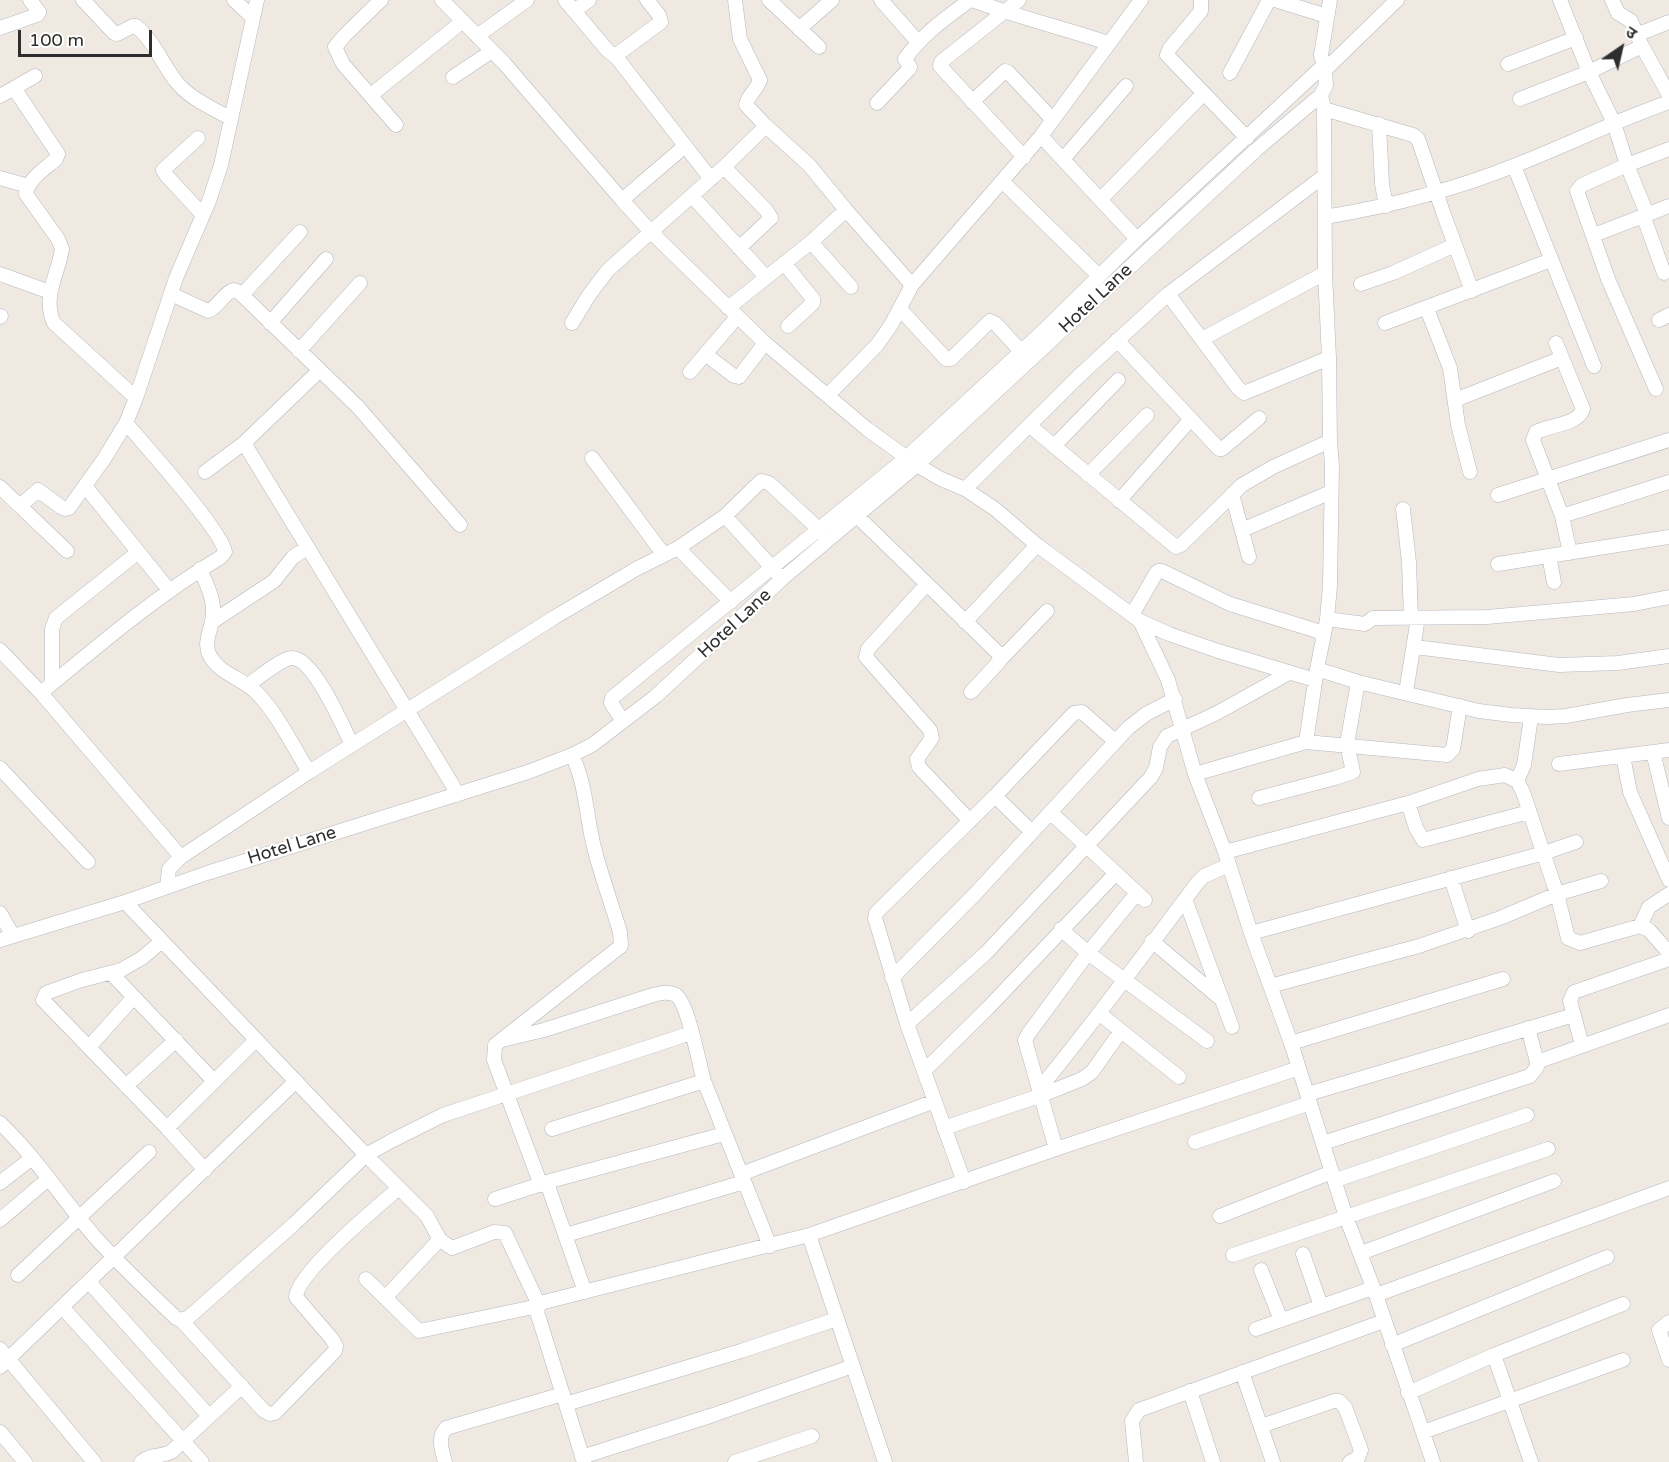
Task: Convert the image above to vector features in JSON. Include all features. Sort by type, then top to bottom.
[{"type":"street","points":[[0,28],[37,15],[39,12],[30,0]]},
{"type":"street","points":[[83,0],[114,33],[117,34],[136,26],[177,82],[191,95],[230,118]]},
{"type":"street","points":[[234,0],[252,17]]},
{"type":"street","points":[[20,506],[38,490],[65,509],[72,504],[126,423],[171,294],[221,165],[257,0]]},
{"type":"street","points":[[381,0],[335,47],[343,64],[396,125]]},
{"type":"street","points":[[442,0],[538,100],[621,200],[651,232],[765,343],[867,429],[911,461],[941,479],[965,489],[995,508],[1037,545],[1136,618],[1169,634],[1289,673],[1358,682],[1485,712],[1531,717],[1566,716],[1669,700]]},
{"type":"street","points":[[477,36],[527,0]]},
{"type":"street","points":[[590,0],[569,5],[607,50],[617,58],[711,179]]},
{"type":"street","points":[[617,58],[619,54],[661,22],[659,15],[647,0]]},
{"type":"street","points":[[735,0],[740,39],[760,80],[746,103],[766,126],[809,165],[912,285]]},
{"type":"street","points":[[769,0],[819,47]]},
{"type":"street","points":[[799,29],[832,0]]},
{"type":"street","points":[[881,0],[918,42]]},
{"type":"street","points":[[877,103],[909,69],[905,59],[918,42],[931,29],[971,0],[1108,43]]},
{"type":"street","points":[[1019,0],[941,62],[941,69],[1024,157]]},
{"type":"street","points":[[1201,0],[1201,11],[1170,48],[1167,55],[1247,138]]},
{"type":"street","points":[[1230,73],[1269,0]]},
{"type":"street","points":[[1275,0],[1327,16]]},
{"type":"street","points":[[1306,742],[1326,626],[1330,586],[1331,492],[1323,102],[1326,88],[1322,55],[1330,0]]},
{"type":"street","points":[[900,309],[946,359],[951,359],[990,321],[996,324],[1025,356],[1137,239],[1247,138],[1325,72],[1397,0]]},
{"type":"street","points":[[1560,0],[1589,72],[1614,123],[1664,273]]},
{"type":"street","points":[[1612,0],[1618,13],[1631,21],[1639,41],[1669,95]]},
{"type":"street","points":[[828,395],[877,345],[912,285],[1041,136],[1138,1]]},
{"type":"street","points":[[371,95],[463,21]]},
{"type":"street","points":[[1520,99],[1589,72],[1669,22]]},
{"type":"street","points":[[1508,64],[1576,38]]},
{"type":"street","points":[[453,77],[492,51]]},
{"type":"street","points":[[972,102],[1005,71],[1053,120]]},
{"type":"street","points":[[0,96],[35,76]]},
{"type":"street","points":[[1064,158],[1126,86]]},
{"type":"street","points":[[14,88],[58,154],[56,159],[28,186],[27,194],[58,239],[62,249],[50,292],[50,314],[54,323],[136,398]]},
{"type":"street","points":[[1101,199],[1203,94]]},
{"type":"street","points":[[1323,102],[1417,137],[1472,291]]},
{"type":"street","name":"Hotel Lane","points":[[4,927],[125,902],[167,881],[207,873],[454,789],[528,772],[591,746],[618,715],[657,696],[690,666],[777,573],[824,534],[857,516],[911,461],[1025,356],[1257,149],[1323,102]]},
{"type":"street","points":[[1325,217],[1386,206],[1437,193],[1514,166],[1669,102]]},
{"type":"street","points":[[1379,124],[1382,184],[1386,206]]},
{"type":"street","points":[[572,323],[608,270],[711,179],[766,126]]},
{"type":"street","points":[[1041,136],[1064,158],[1137,239]]},
{"type":"street","points":[[198,138],[163,170],[203,214]]},
{"type":"street","points":[[621,200],[685,146]]},
{"type":"street","points":[[1656,389],[1608,279],[1577,191],[1582,185],[1669,149]]},
{"type":"street","points":[[1514,166],[1594,366]]},
{"type":"street","points":[[724,167],[771,218],[739,248]]},
{"type":"street","points":[[965,489],[1080,375],[1168,294],[1324,176]]},
{"type":"street","points":[[0,178],[28,186]]},
{"type":"street","points":[[1002,181],[1100,276]]},
{"type":"street","points":[[692,195],[766,277]]},
{"type":"street","points":[[1594,235],[1669,206]]},
{"type":"street","points":[[690,372],[733,312],[766,277],[811,242],[846,210]]},
{"type":"street","points":[[242,295],[300,232]]},
{"type":"street","points":[[811,242],[852,287]]},
{"type":"street","points":[[1360,284],[1393,273],[1455,245]]},
{"type":"street","points":[[270,323],[326,259]]},
{"type":"street","points":[[1385,323],[1427,309],[1551,260]]},
{"type":"street","points":[[784,263],[813,299],[813,303],[788,326]]},
{"type":"street","points":[[1202,339],[1325,273]]},
{"type":"street","points":[[0,274],[50,292]]},
{"type":"street","points":[[299,351],[360,283]]},
{"type":"street","points":[[171,294],[208,311],[215,308],[229,291],[234,290],[242,295],[386,437],[460,525]]},
{"type":"street","points":[[1168,294],[1244,393],[1329,358]]},
{"type":"street","points":[[1427,309],[1450,368],[1458,426],[1470,472]]},
{"type":"street","points":[[1117,340],[1219,449],[1222,449],[1258,418]]},
{"type":"street","points":[[705,354],[734,376],[739,377],[765,343]]},
{"type":"street","points":[[1556,343],[1583,409],[1576,419],[1540,430],[1534,436],[1562,516],[1570,553]]},
{"type":"street","points":[[1455,400],[1562,358]]},
{"type":"street","points":[[205,472],[244,443],[319,370]]},
{"type":"street","points":[[1054,446],[1118,380]]},
{"type":"street","points":[[1088,475],[1147,415]]},
{"type":"street","points":[[1119,501],[1190,420]]},
{"type":"street","points":[[41,693],[123,625],[225,552],[224,546],[179,485],[126,423]]},
{"type":"street","points":[[1030,426],[1173,546],[1178,547],[1232,494],[1252,478],[1330,441]]},
{"type":"street","points":[[1498,495],[1669,440]]},
{"type":"street","points":[[244,443],[454,789]]},
{"type":"street","points":[[592,458],[664,555]]},
{"type":"street","points":[[167,881],[173,864],[182,857],[309,772],[555,617],[678,548],[725,516],[759,482],[764,480],[769,483],[824,534],[911,461]]},
{"type":"street","points":[[85,486],[136,553],[169,590]]},
{"type":"street","points":[[0,487],[67,551]]},
{"type":"street","points":[[1562,516],[1668,487]]},
{"type":"street","points":[[1242,530],[1331,492]]},
{"type":"street","points":[[1232,494],[1249,557]]},
{"type":"street","points":[[1403,509],[1415,647],[1406,692]]},
{"type":"street","points":[[618,715],[611,703],[612,698],[731,602],[777,573],[725,516]]},
{"type":"street","points":[[857,516],[998,653],[1000,660]]},
{"type":"street","points":[[1498,564],[1669,537]]},
{"type":"street","points":[[965,622],[1037,545]]},
{"type":"street","points":[[678,548],[731,602]]},
{"type":"street","points":[[212,622],[274,581],[293,557],[307,549]]},
{"type":"street","points":[[52,683],[52,629],[56,618],[136,553]]},
{"type":"street","points":[[1549,556],[1554,582]]},
{"type":"street","points":[[200,569],[212,600],[208,652],[222,671],[248,685],[273,713],[309,772]]},
{"type":"street","points":[[1136,618],[1158,571],[1230,604],[1326,626],[1365,624],[1373,618],[1486,617],[1556,612],[1669,597]]},
{"type":"street","points":[[927,584],[868,649],[866,657],[930,730],[932,738],[917,759],[919,767],[970,821]]},
{"type":"street","points":[[971,692],[1047,611]]},
{"type":"street","points":[[1136,618],[1164,669],[1175,699],[1181,729],[1195,774],[1227,858],[1251,933],[1291,1043],[1346,1217],[1375,1292],[1433,1462]]},
{"type":"street","points":[[1415,647],[1558,665],[1618,663],[1669,656]]},
{"type":"street","points":[[0,650],[41,693],[182,857]]},
{"type":"street","points":[[248,685],[288,658],[297,659],[318,680],[352,745]]},
{"type":"street","points":[[907,1024],[986,953],[1151,777],[1156,768],[1160,747],[1167,736],[1215,714],[1289,673]]},
{"type":"street","points":[[1259,798],[1350,774],[1354,768],[1347,744],[1358,682]]},
{"type":"street","points":[[892,978],[976,893],[1115,741],[1146,714],[1175,699]]},
{"type":"street","points":[[1195,774],[1306,742],[1447,755],[1454,749],[1460,706]]},
{"type":"street","points":[[964,1182],[907,1024],[875,918],[876,913],[1078,711],[1115,741]]},
{"type":"street","points":[[1517,781],[1524,765],[1531,717]]},
{"type":"street","points":[[1559,764],[1669,750]]},
{"type":"street","points":[[1653,752],[1669,818]]},
{"type":"street","points":[[572,755],[585,789],[595,851],[620,932],[621,946],[500,1040],[495,1046],[494,1060],[506,1094],[566,1235],[585,1292]]},
{"type":"street","points":[[1623,756],[1630,792],[1669,880]]},
{"type":"street","points":[[0,768],[88,862]]},
{"type":"street","points":[[1041,1092],[1185,899],[1204,876],[1227,858],[1478,778],[1505,775],[1517,781],[1544,853],[1568,938],[1580,943],[1640,926],[1649,930],[1669,953]]},
{"type":"street","points":[[995,796],[1031,831]]},
{"type":"street","points":[[1408,802],[1416,828],[1423,840],[1529,812]]},
{"type":"street","points":[[1050,812],[1141,896],[1089,953],[1026,1040],[1027,1052],[1041,1092],[1056,1149]]},
{"type":"street","points":[[1251,933],[1544,853],[1576,842]]},
{"type":"street","points":[[925,1070],[988,1008],[1116,873]]},
{"type":"street","points":[[1451,878],[1468,931]]},
{"type":"street","points":[[1270,986],[1468,931],[1557,894],[1601,881]]},
{"type":"street","points":[[1640,926],[1649,907],[1669,894]]},
{"type":"street","points":[[1185,899],[1232,1027]]},
{"type":"street","points":[[125,902],[432,1222],[445,1245],[452,1248],[494,1232],[505,1233],[538,1308],[583,1459],[853,1366]]},
{"type":"street","points":[[1061,929],[1089,953],[1207,1041]]},
{"type":"street","points":[[162,941],[134,964],[111,973],[82,980],[43,996],[46,1003],[205,1170]]},
{"type":"street","points":[[1152,941],[1222,1000]]},
{"type":"street","points":[[1582,1046],[1570,1001],[1574,992],[1669,959]]},
{"type":"street","points":[[111,973],[214,1081]]},
{"type":"street","points":[[1291,1043],[1503,979]]},
{"type":"street","points":[[500,1040],[533,1033],[667,992],[677,996],[686,1010],[704,1081],[770,1246]]},
{"type":"street","points":[[89,1047],[134,997]]},
{"type":"street","points":[[1100,1014],[1179,1077]]},
{"type":"street","points":[[1195,1143],[1309,1098],[1574,1015]]},
{"type":"street","points":[[1537,1062],[1669,1015]]},
{"type":"street","points":[[1323,1143],[1530,1076],[1537,1067],[1537,1062],[1528,1028]]},
{"type":"street","points":[[944,1128],[1082,1079],[1092,1072],[1121,1031]]},
{"type":"street","points":[[181,1320],[189,1317],[220,1290],[366,1155],[442,1115],[691,1033]]},
{"type":"street","points":[[126,1086],[176,1040]]},
{"type":"street","points":[[167,1128],[256,1040]]},
{"type":"street","points":[[366,1279],[419,1331],[538,1308],[544,1302],[809,1235],[1299,1068]]},
{"type":"street","points":[[94,1462],[3,1358],[63,1308],[296,1081]]},
{"type":"street","points":[[552,1129],[704,1081]]},
{"type":"street","points":[[566,1235],[742,1178],[935,1101]]},
{"type":"street","points":[[1220,1216],[1334,1176],[1527,1115]]},
{"type":"street","points":[[0,1124],[6,1139],[32,1158],[114,1258],[176,1318],[181,1320],[267,1413],[275,1413],[332,1356],[336,1346],[299,1302],[296,1292],[299,1286],[333,1248],[399,1188]]},
{"type":"street","points":[[495,1200],[544,1184],[724,1134]]},
{"type":"street","points":[[1233,1255],[1548,1149]]},
{"type":"street","points":[[18,1275],[149,1152]]},
{"type":"street","points":[[0,1183],[32,1158]]},
{"type":"street","points":[[0,1220],[48,1179]]},
{"type":"street","points":[[1361,1253],[1554,1181]]},
{"type":"street","points":[[1256,1329],[1321,1306],[1375,1292],[1669,1188]]},
{"type":"street","points":[[809,1235],[885,1462]]},
{"type":"street","points":[[385,1298],[440,1239]]},
{"type":"street","points":[[1303,1254],[1321,1306]]},
{"type":"street","points":[[1392,1345],[1607,1257]]},
{"type":"street","points":[[1261,1270],[1281,1320]]},
{"type":"street","points":[[89,1282],[209,1416]]},
{"type":"street","points":[[1408,1394],[1494,1355],[1623,1304]]},
{"type":"street","points":[[63,1308],[202,1462]]},
{"type":"street","points":[[445,1462],[440,1438],[446,1428],[741,1351],[837,1319]]},
{"type":"street","points":[[1136,1462],[1132,1421],[1135,1414],[1144,1407],[1384,1321]]},
{"type":"street","points":[[1669,1322],[1659,1330],[1669,1360]]},
{"type":"street","points":[[1494,1355],[1531,1462]]},
{"type":"street","points":[[1423,1432],[1623,1360]]},
{"type":"street","points":[[1242,1372],[1273,1462]]},
{"type":"street","points":[[141,1462],[149,1457],[165,1455],[184,1441],[242,1386]]},
{"type":"street","points":[[1190,1391],[1213,1462]]},
{"type":"street","points":[[1261,1426],[1339,1401],[1345,1407],[1360,1450],[1358,1458],[1350,1462]]},
{"type":"street","points":[[0,1432],[25,1462]]},
{"type":"street","points":[[735,1462],[812,1436]]}]
